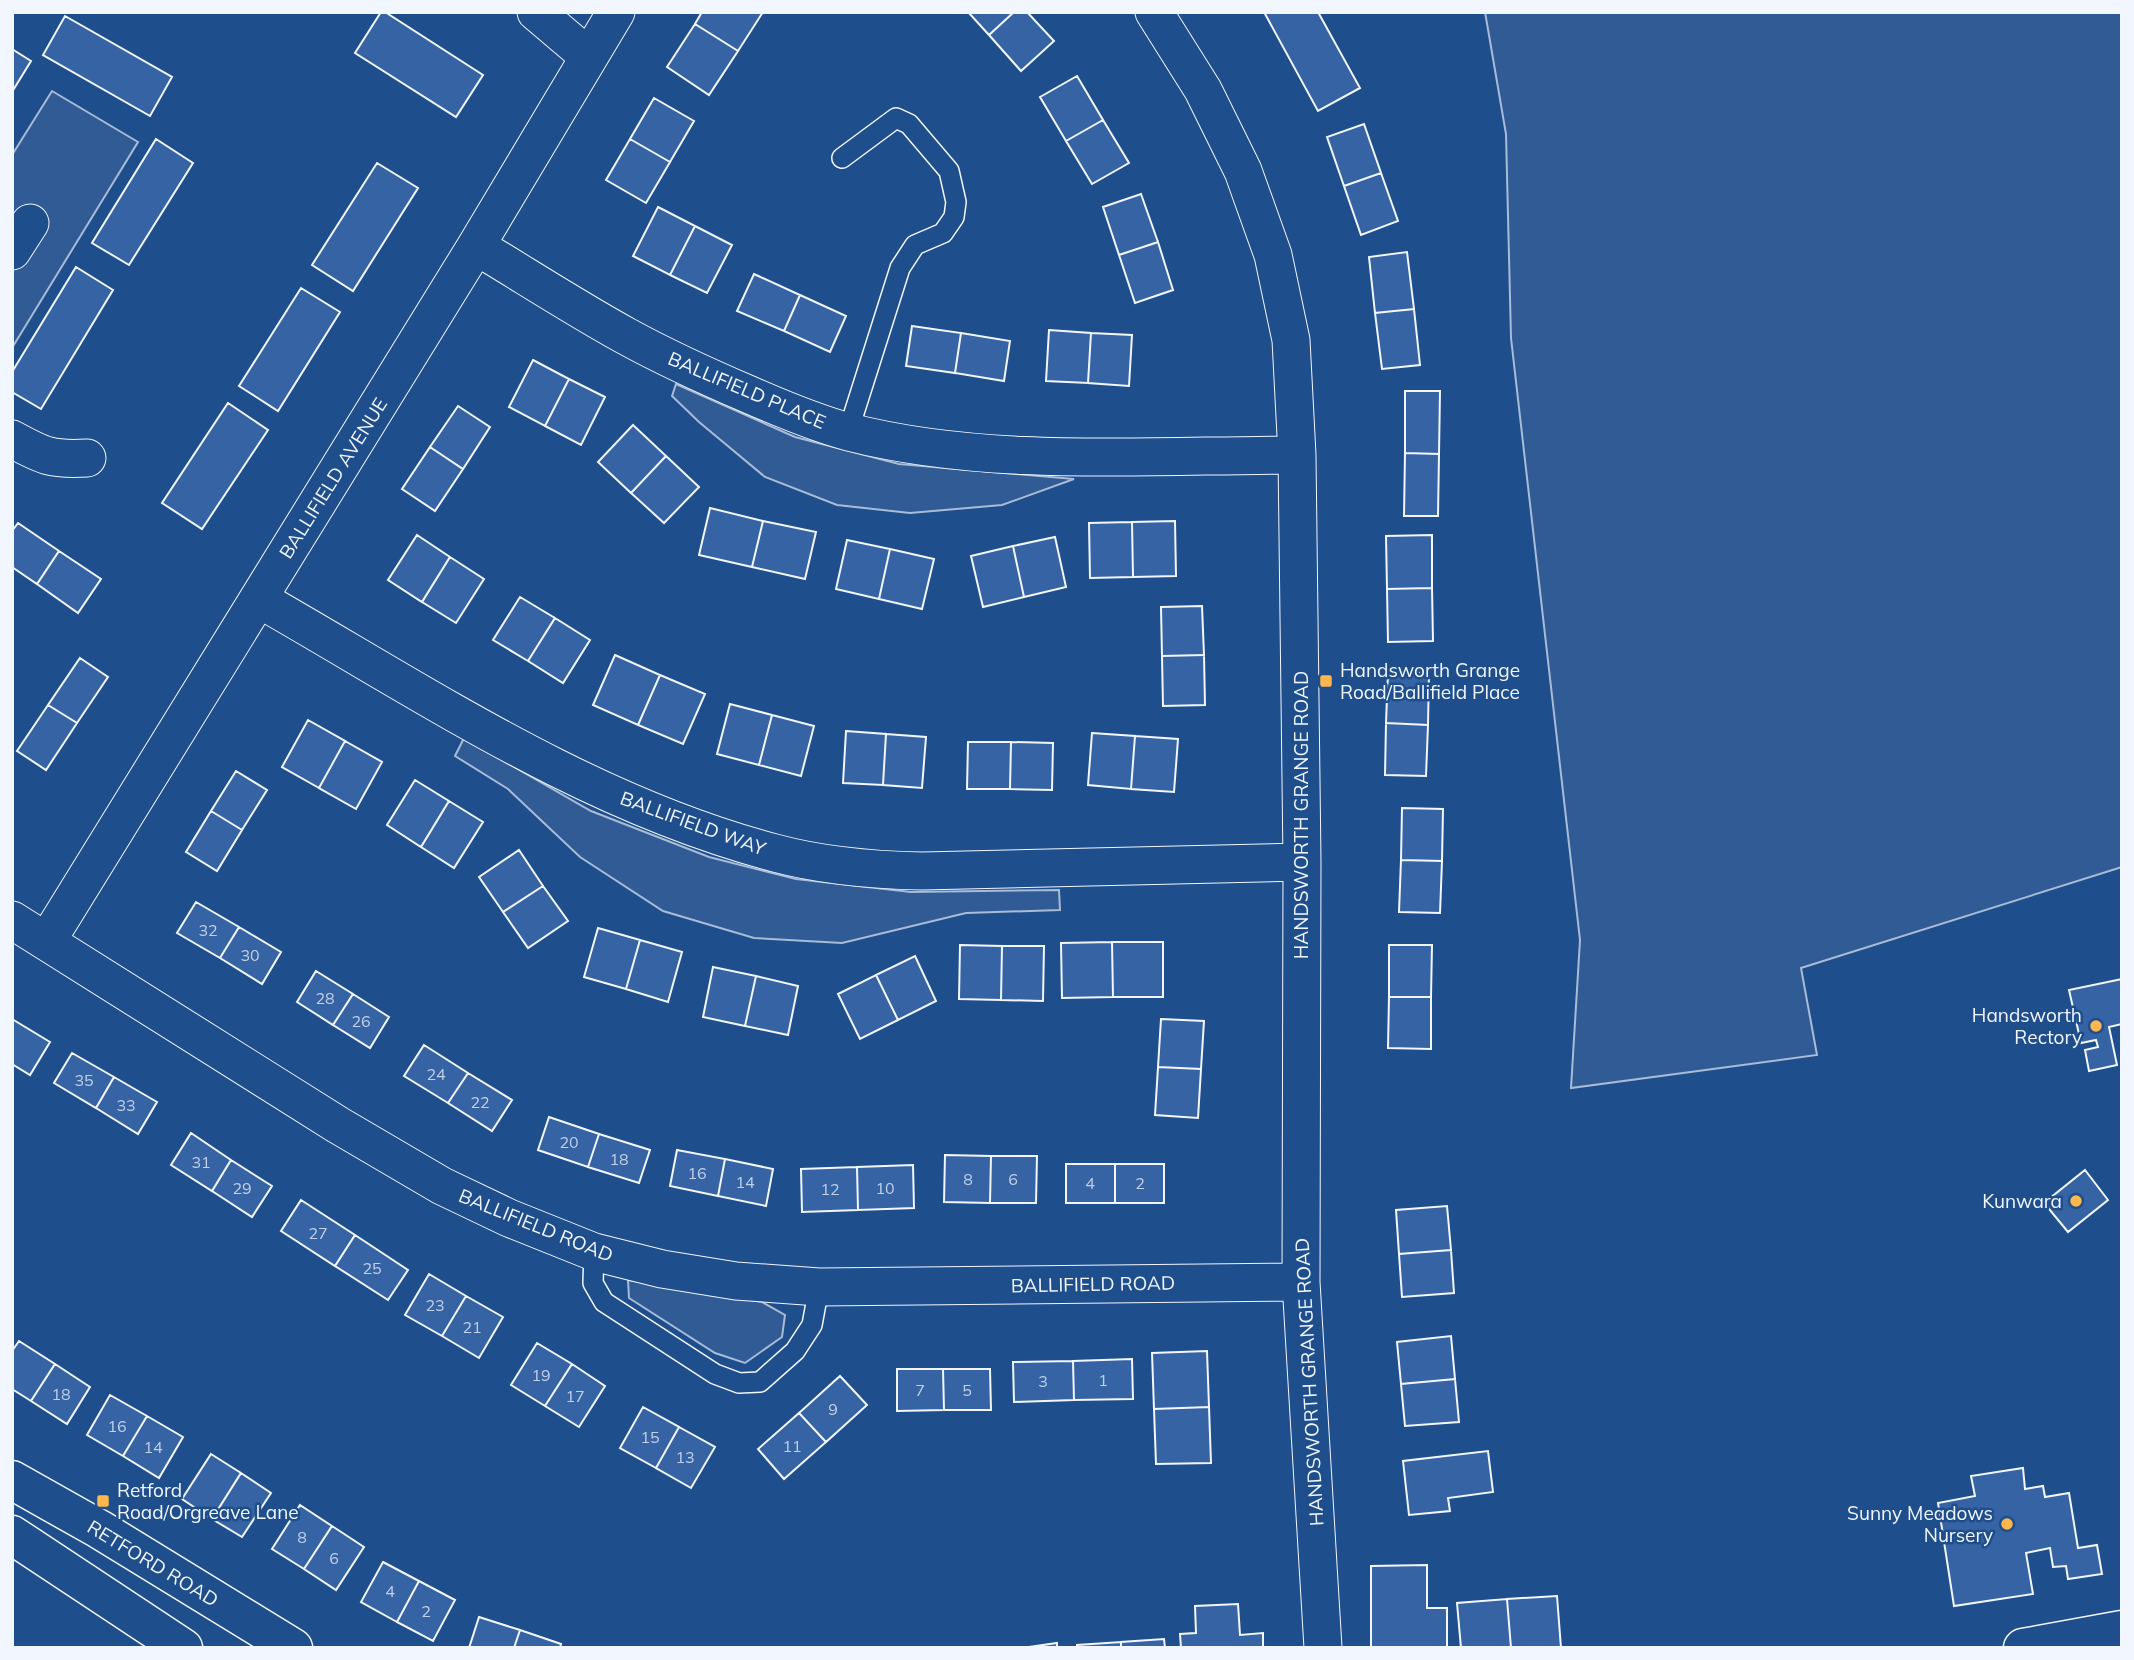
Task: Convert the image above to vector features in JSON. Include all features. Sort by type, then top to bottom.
[{"type":"main road","name":"RETFORD ROAD","points":[[12,1479],[293,1648]]},
{"type":"main road","points":[[12,1535],[183,1648]]},
{"type":"main road","points":[[2024,1648],[2122,1630]]},
{"type":"street","points":[[536,12],[589,57]]},
{"type":"street","name":"BALLIFIELD AVENUE","points":[[47,941],[476,246],[616,12]]},
{"type":"street","name":"HANDSWORTH GRANGE ROAD","points":[[1154,12],[1203,90],[1243,171],[1273,255],[1291,340],[1297,455],[1302,862],[1301,1282],[1323,1648]]},
{"type":"street","name":"BALLIFIELD PLACE","points":[[476,246],[626,336],[706,376],[785,411],[848,432],[920,446],[986,454],[1297,455]]},
{"type":"street","points":[[12,439],[43,456],[88,458]]},
{"type":"street","name":"BALLIFIELD WAY","points":[[259,598],[443,708],[563,771],[674,819],[777,853],[872,870],[922,871],[1302,862]]},
{"type":"street","name":"BALLIFIELD ROAD","points":[[12,920],[338,1125],[442,1186],[509,1218],[594,1252],[662,1269],[736,1281],[819,1287],[1301,1282]]},
{"type":"lane","points":[[842,158],[896,118],[909,124],[949,171],[956,202],[954,217],[943,233],[915,245],[900,268],[848,432]]},
{"type":"lane","points":[[594,1252],[593,1283],[604,1302],[715,1374],[739,1383],[760,1382],[795,1351],[812,1325],[819,1287]]},
{"type":"shaded area","points":[[1485,12],[2122,12],[2122,867],[1801,968],[1817,1055],[1571,1088],[1580,940],[1511,338],[1506,134]]},
{"type":"shaded area","points":[[52,91],[138,142],[12,348],[12,155]]},
{"type":"shaded area","points":[[676,384],[795,437],[899,464],[1074,479],[1002,505],[910,513],[837,505],[765,477],[672,396]]},
{"type":"shaded area","points":[[464,738],[591,811],[709,857],[796,879],[911,892],[1059,890],[1060,910],[966,913],[842,943],[754,938],[663,911],[580,857],[508,789],[455,756]]},
{"type":"shaded area","points":[[628,1280],[762,1302],[785,1315],[782,1337],[745,1363],[715,1353],[629,1298]]},
{"type":"building","points":[[381,12],[385,12],[483,75],[456,117],[355,53]]},
{"type":"building","points":[[702,12],[763,12],[738,51],[695,24]]},
{"type":"building","points":[[968,12],[1014,12],[989,35]]},
{"type":"building","points":[[1014,12],[1027,12],[1054,41],[1021,71],[989,35]]},
{"type":"building","points":[[1264,12],[1318,12],[1360,88],[1318,111]]},
{"type":"building","points":[[65,16],[172,77],[150,116],[43,55]]},
{"type":"building","points":[[695,24],[738,51],[709,95],[667,67]]},
{"type":"building","points":[[12,49],[31,61],[12,92]]},
{"type":"building","points":[[1077,76],[1103,120],[1066,141],[1040,97]]},
{"type":"building","points":[[654,98],[694,121],[670,162],[630,139]]},
{"type":"building","points":[[1103,120],[1129,163],[1092,184],[1066,141]]},
{"type":"building","points":[[1364,124],[1381,173],[1344,186],[1327,137]]},
{"type":"building","points":[[156,139],[193,163],[129,265],[92,243]]},
{"type":"building","points":[[630,139],[670,162],[646,203],[606,180]]},
{"type":"building","points":[[377,163],[418,188],[353,291],[312,265]]},
{"type":"building","points":[[1381,173],[1398,221],[1361,235],[1344,186]]},
{"type":"building","points":[[1141,194],[1158,242],[1119,255],[1103,207]]},
{"type":"building","points":[[658,207],[695,226],[670,275],[633,256]]},
{"type":"building","points":[[695,226],[732,245],[707,293],[670,275]]},
{"type":"building","points":[[1158,242],[1173,290],[1135,303],[1119,255]]},
{"type":"building","points":[[1407,252],[1414,309],[1375,313],[1369,257]]},
{"type":"building","points":[[76,267],[113,290],[41,409],[12,392],[12,372]]},
{"type":"building","points":[[754,274],[800,295],[784,331],[737,311]]},
{"type":"building","points":[[301,288],[340,312],[278,411],[239,386]]},
{"type":"building","points":[[800,295],[846,316],[830,352],[784,331]]},
{"type":"building","points":[[1414,309],[1420,365],[1382,369],[1375,313]]},
{"type":"building","points":[[912,326],[961,333],[955,373],[906,366]]},
{"type":"building","points":[[1049,330],[1091,333],[1088,383],[1046,381]]},
{"type":"building","points":[[961,333],[1010,341],[1004,381],[955,373]]},
{"type":"building","points":[[1091,333],[1132,335],[1129,386],[1088,383]]},
{"type":"building","points":[[533,360],[569,379],[545,426],[509,407]]},
{"type":"building","points":[[569,379],[605,397],[581,445],[545,426]]},
{"type":"building","points":[[1405,391],[1440,391],[1439,454],[1405,453]]},
{"type":"building","points":[[228,403],[268,430],[202,529],[162,503]]},
{"type":"building","points":[[458,406],[490,427],[463,469],[430,447]]},
{"type":"building","points":[[633,425],[666,456],[631,493],[598,462]]},
{"type":"building","points":[[430,447],[463,469],[435,511],[402,489]]},
{"type":"building","points":[[1405,453],[1439,454],[1438,516],[1404,516]]},
{"type":"building","points":[[666,456],[699,487],[664,523],[631,493]]},
{"type":"building","points":[[710,508],[763,521],[752,567],[699,555]]},
{"type":"building","points":[[763,521],[816,532],[805,579],[752,567]]},
{"type":"building","points":[[1175,521],[1176,576],[1133,577],[1132,522]]},
{"type":"building","points":[[1132,522],[1133,577],[1090,578],[1089,523]]},
{"type":"building","points":[[18,523],[59,551],[37,584],[12,567],[12,531]]},
{"type":"building","points":[[417,535],[450,557],[422,602],[388,580]]},
{"type":"building","points":[[1432,535],[1432,588],[1387,589],[1386,536]]},
{"type":"building","points":[[1055,537],[1066,587],[1024,597],[1013,546]]},
{"type":"building","points":[[847,540],[890,549],[879,599],[836,589]]},
{"type":"building","points":[[1013,546],[1024,597],[983,607],[971,556]]},
{"type":"building","points":[[890,549],[934,559],[922,609],[879,599]]},
{"type":"building","points":[[59,551],[101,579],[78,613],[37,584]]},
{"type":"building","points":[[450,557],[484,579],[456,623],[422,602]]},
{"type":"building","points":[[1432,588],[1433,641],[1388,642],[1387,589]]},
{"type":"building","points":[[520,597],[555,618],[528,661],[493,640]]},
{"type":"building","points":[[1202,606],[1204,655],[1162,656],[1161,607]]},
{"type":"building","points":[[555,618],[590,640],[563,683],[528,661]]},
{"type":"building","points":[[615,655],[660,675],[638,725],[593,705]]},
{"type":"building","points":[[1204,655],[1205,705],[1163,706],[1162,656]]},
{"type":"building","points":[[80,658],[108,677],[77,723],[48,705]]},
{"type":"building","points":[[1388,672],[1429,673],[1428,725],[1386,723]]},
{"type":"building","points":[[660,675],[705,694],[683,744],[638,725]]},
{"type":"building","points":[[730,704],[772,715],[759,765],[717,754]]},
{"type":"building","points":[[48,705],[77,723],[46,770],[17,751]]},
{"type":"building","points":[[772,715],[814,726],[801,776],[759,765]]},
{"type":"building","points":[[308,720],[345,741],[319,788],[282,767]]},
{"type":"building","points":[[1386,723],[1428,725],[1426,776],[1385,775]]},
{"type":"building","points":[[846,731],[886,734],[883,785],[843,783]]},
{"type":"building","points":[[1092,733],[1135,736],[1131,789],[1088,785]]},
{"type":"building","points":[[886,734],[926,737],[922,788],[883,785]]},
{"type":"building","points":[[1135,736],[1178,739],[1174,792],[1131,789]]},
{"type":"building","points":[[345,741],[382,762],[356,809],[319,788]]},
{"type":"building","points":[[968,742],[1011,742],[1010,789],[967,789]]},
{"type":"building","points":[[1011,742],[1053,743],[1052,790],[1010,789]]},
{"type":"building","points":[[236,771],[267,790],[242,830],[211,811]]},
{"type":"building","points":[[415,780],[449,801],[421,847],[387,825]]},
{"type":"building","points":[[449,801],[483,822],[454,868],[421,847]]},
{"type":"building","points":[[1402,808],[1443,809],[1442,861],[1401,860]]},
{"type":"building","points":[[211,811],[242,830],[217,871],[186,852]]},
{"type":"building","points":[[519,850],[543,886],[503,912],[479,877]]},
{"type":"building","points":[[1401,860],[1442,861],[1440,913],[1399,912]]},
{"type":"building","points":[[543,886],[568,921],[528,948],[503,912]]},
{"type":"building","points":[[196,902],[239,927],[220,958],[177,933]]},
{"type":"building","points":[[239,927],[281,952],[262,984],[220,958]]},
{"type":"building","points":[[598,928],[640,940],[626,989],[584,977]]},
{"type":"building","points":[[640,940],[682,952],[668,1002],[626,989]]},
{"type":"building","points":[[1112,942],[1113,997],[1062,998],[1061,943]]},
{"type":"building","points":[[1112,942],[1163,942],[1163,997],[1113,997]]},
{"type":"building","points":[[960,945],[1002,946],[1001,1000],[959,999]]},
{"type":"building","points":[[1389,945],[1432,945],[1431,997],[1389,997]]},
{"type":"building","points":[[1002,946],[1044,946],[1043,1001],[1001,1000]]},
{"type":"building","points":[[915,956],[936,1001],[898,1020],[876,975]]},
{"type":"building","points":[[713,967],[756,976],[745,1026],[703,1017]]},
{"type":"building","points":[[316,971],[353,994],[333,1025],[297,1002]]},
{"type":"building","points":[[876,975],[898,1020],[860,1039],[838,994]]},
{"type":"building","points":[[756,976],[798,986],[788,1035],[745,1026]]},
{"type":"building","name":"Handsworth Rectory","points":[[2122,979],[2122,1024],[2109,1027],[2117,1065],[2089,1071],[2085,1050],[2098,1047],[2096,1040],[2081,1043],[2069,990]]},
{"type":"building","points":[[353,994],[389,1017],[370,1048],[333,1025]]},
{"type":"building","points":[[1389,997],[1431,997],[1431,1049],[1388,1048]]},
{"type":"building","points":[[12,1019],[50,1042],[30,1075],[12,1064]]},
{"type":"building","points":[[1161,1019],[1204,1021],[1201,1069],[1158,1067]]},
{"type":"building","points":[[424,1045],[468,1073],[448,1103],[404,1076]]},
{"type":"building","points":[[72,1053],[114,1077],[96,1108],[54,1083]]},
{"type":"building","points":[[1158,1067],[1201,1069],[1198,1118],[1155,1115]]},
{"type":"building","points":[[468,1073],[512,1100],[492,1131],[448,1103]]},
{"type":"building","points":[[114,1077],[157,1102],[138,1134],[96,1108]]},
{"type":"building","points":[[549,1117],[599,1134],[588,1167],[538,1150]]},
{"type":"building","points":[[191,1133],[231,1160],[212,1191],[171,1165]]},
{"type":"building","points":[[599,1134],[650,1150],[639,1183],[588,1167]]},
{"type":"building","points":[[677,1150],[725,1159],[718,1196],[670,1186]]},
{"type":"building","points":[[945,1155],[991,1156],[990,1203],[944,1202]]},
{"type":"building","points":[[991,1156],[1037,1156],[1036,1203],[990,1203]]},
{"type":"building","points":[[725,1159],[773,1169],[766,1206],[718,1196]]},
{"type":"building","points":[[231,1160],[272,1186],[252,1217],[212,1191]]},
{"type":"building","points":[[1066,1164],[1115,1164],[1115,1203],[1066,1203]]},
{"type":"building","points":[[1115,1164],[1164,1164],[1164,1203],[1115,1203]]},
{"type":"building","points":[[913,1165],[914,1208],[858,1210],[857,1167]]},
{"type":"building","points":[[857,1167],[858,1210],[802,1212],[801,1169]]},
{"type":"building","name":"Kunwara","points":[[2085,1170],[2108,1200],[2068,1232],[2044,1203]]},
{"type":"building","points":[[301,1200],[355,1235],[335,1266],[281,1231]]},
{"type":"building","points":[[1447,1206],[1451,1250],[1399,1254],[1396,1210]]},
{"type":"building","points":[[355,1235],[408,1270],[388,1300],[335,1266]]},
{"type":"building","points":[[1451,1250],[1454,1293],[1402,1297],[1399,1254]]},
{"type":"building","points":[[429,1274],[466,1296],[442,1336],[405,1315]]},
{"type":"building","points":[[466,1296],[503,1317],[479,1358],[442,1336]]},
{"type":"building","points":[[1451,1336],[1455,1379],[1401,1384],[1397,1342]]},
{"type":"building","points":[[19,1341],[55,1364],[31,1401],[12,1389],[12,1351]]},
{"type":"building","points":[[537,1343],[572,1364],[545,1406],[511,1385]]},
{"type":"building","points":[[1207,1351],[1209,1407],[1154,1409],[1152,1353]]},
{"type":"building","points":[[1132,1359],[1133,1399],[1074,1400],[1073,1361]]},
{"type":"building","points":[[1073,1361],[1074,1400],[1014,1402],[1013,1362]]},
{"type":"building","points":[[55,1364],[90,1387],[67,1424],[31,1401]]},
{"type":"building","points":[[572,1364],[605,1386],[579,1427],[545,1406]]},
{"type":"building","points":[[897,1369],[943,1369],[944,1410],[897,1411]]},
{"type":"building","points":[[943,1369],[990,1369],[991,1410],[944,1410]]},
{"type":"building","points":[[840,1376],[867,1405],[826,1442],[799,1413]]},
{"type":"building","points":[[1455,1379],[1459,1422],[1405,1426],[1401,1384]]},
{"type":"building","points":[[110,1395],[147,1416],[123,1456],[87,1435]]},
{"type":"building","points":[[643,1407],[679,1427],[656,1468],[620,1448]]},
{"type":"building","points":[[1209,1407],[1211,1463],[1156,1464],[1154,1409]]},
{"type":"building","points":[[799,1413],[826,1442],[784,1479],[758,1449]]},
{"type":"building","points":[[147,1416],[183,1437],[159,1478],[123,1456]]},
{"type":"building","points":[[679,1427],[715,1447],[691,1488],[656,1468]]},
{"type":"building","points":[[1488,1451],[1493,1492],[1448,1498],[1450,1511],[1409,1515],[1403,1461]]},
{"type":"building","points":[[211,1454],[241,1473],[212,1519],[182,1499]]},
{"type":"building","name":"Sunny Meadows Nursery","points":[[2023,1468],[2025,1489],[2043,1486],[2045,1497],[2069,1493],[2078,1548],[2097,1545],[2102,1574],[2068,1579],[2066,1566],[2053,1567],[2050,1548],[2026,1553],[2033,1594],[1954,1606],[1938,1503],[1975,1496],[1971,1476]]},
{"type":"building","points":[[241,1473],[271,1493],[242,1537],[212,1519]]},
{"type":"building","points":[[300,1505],[332,1526],[304,1569],[272,1549]]},
{"type":"building","points":[[332,1526],[364,1547],[336,1590],[304,1569]]},
{"type":"building","points":[[383,1562],[419,1581],[397,1622],[361,1602]]},
{"type":"building","points":[[1427,1565],[1427,1608],[1447,1608],[1447,1648],[1371,1648],[1371,1566]]},
{"type":"building","points":[[419,1581],[455,1600],[433,1641],[397,1622]]},
{"type":"building","points":[[1557,1596],[1561,1648],[1511,1648],[1507,1599]]},
{"type":"building","points":[[1507,1599],[1511,1648],[1461,1648],[1457,1603]]},
{"type":"building","points":[[1238,1604],[1240,1635],[1263,1633],[1263,1648],[1181,1648],[1180,1634],[1196,1633],[1195,1606]]},
{"type":"building","points":[[479,1617],[520,1630],[514,1648],[469,1648]]},
{"type":"building","points":[[520,1630],[561,1644],[560,1648],[514,1648]]},
{"type":"building","points":[[1164,1639],[1165,1648],[1121,1648],[1121,1642]]},
{"type":"building","points":[[1121,1642],[1121,1648],[1077,1648],[1077,1645]]},
{"type":"building","points":[[1057,1643],[1057,1648],[1022,1648]]},
{"type":"place","name":"Handsworth Grange Road/Ballifield Place","points":[[1326,681]]},
{"type":"place","name":"Handsworth Rectory","points":[[2096,1026]]},
{"type":"place","name":"Kunwara","points":[[2076,1201]]},
{"type":"place","name":"Retford Road/Orgreave Lane","points":[[103,1501]]},
{"type":"place","name":"Sunny Meadows Nursery","points":[[2007,1524]]}]
